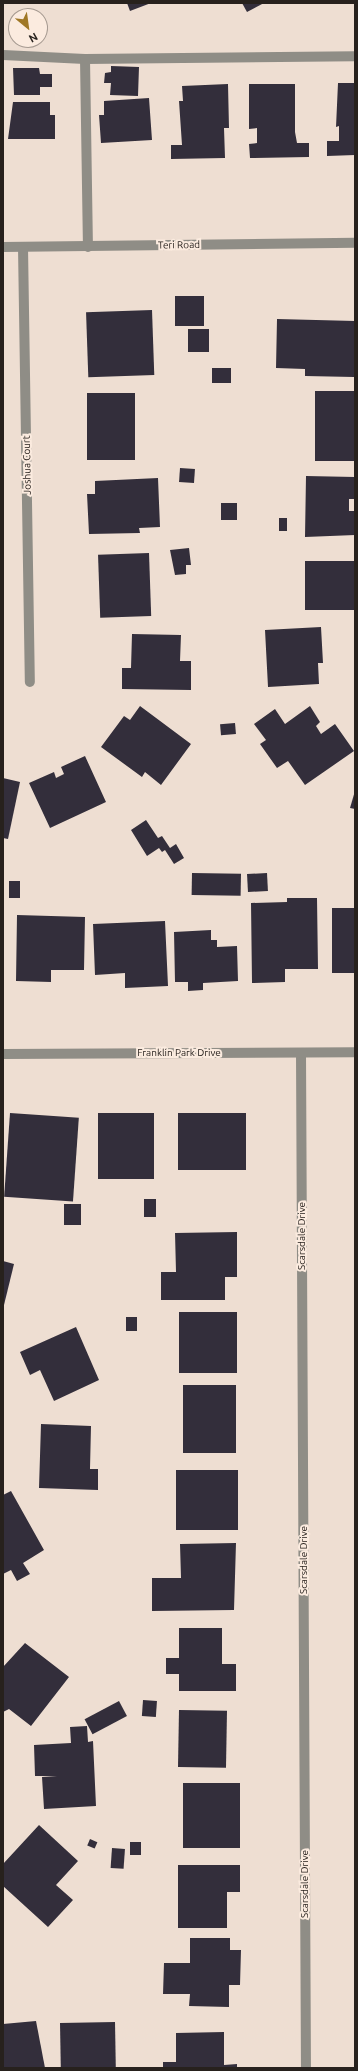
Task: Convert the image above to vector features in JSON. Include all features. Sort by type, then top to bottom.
[{"type":"street","points":[[3,55],[85,59],[355,56]]},
{"type":"street","points":[[85,59],[88,247]]},
{"type":"street","name":"Teri Road","points":[[3,247],[355,243]]},
{"type":"street","name":"Joshua Court","points":[[23,247],[30,682]]},
{"type":"street","name":"Franklin Park Drive","points":[[3,1054],[355,1052]]},
{"type":"street","name":"Scarsdale Drive","points":[[301,1053],[306,2068]]},
{"type":"building","points":[[127,3],[151,3],[130,11]]},
{"type":"building","points":[[242,3],[264,3],[247,12]]},
{"type":"building","points":[[111,66],[139,67],[138,96],[110,95],[111,83],[104,83],[105,73],[111,72]]},
{"type":"building","points":[[13,68],[39,68],[40,74],[52,74],[52,87],[40,87],[40,95],[14,95]]},
{"type":"building","points":[[338,83],[355,83],[355,155],[327,156],[327,141],[339,141],[339,126],[336,127]]},
{"type":"building","points":[[228,84],[229,128],[224,128],[225,158],[171,159],[171,145],[182,145],[179,101],[183,101],[182,86]]},
{"type":"building","points":[[249,84],[295,84],[295,132],[297,143],[309,143],[309,157],[250,158],[249,144],[257,143],[257,128],[249,129]]},
{"type":"building","points":[[149,98],[152,140],[101,143],[99,115],[104,115],[104,101]]},
{"type":"building","points":[[13,102],[50,102],[50,115],[55,115],[55,139],[8,139]]},
{"type":"building","points":[[175,296],[204,296],[204,326],[175,326]]},
{"type":"building","points":[[152,310],[154,375],[88,377],[86,312]]},
{"type":"building","points":[[277,319],[355,321],[354,377],[305,376],[305,369],[276,368]]},
{"type":"building","points":[[188,329],[209,329],[209,352],[188,352]]},
{"type":"building","points":[[212,368],[231,368],[231,383],[212,383]]},
{"type":"building","points":[[315,391],[355,391],[355,461],[315,461]]},
{"type":"building","points":[[87,393],[135,393],[135,460],[87,460]]},
{"type":"building","points":[[180,468],[195,469],[194,483],[179,482]]},
{"type":"building","points":[[306,476],[355,477],[355,499],[349,499],[349,511],[355,511],[355,535],[305,537]]},
{"type":"building","points":[[158,478],[160,527],[139,528],[140,533],[89,534],[87,494],[95,494],[95,481]]},
{"type":"building","points":[[221,503],[237,503],[237,520],[221,520]]},
{"type":"building","points":[[279,518],[287,518],[287,531],[279,531]]},
{"type":"building","points":[[189,548],[191,565],[186,565],[186,574],[175,575],[170,550]]},
{"type":"building","points":[[149,553],[151,616],[100,618],[98,555]]},
{"type":"building","points":[[305,561],[355,561],[355,610],[305,610]]},
{"type":"building","points":[[321,627],[323,663],[318,663],[319,684],[268,687],[265,630]]},
{"type":"building","points":[[132,634],[181,635],[180,661],[191,661],[191,690],[122,689],[122,668],[131,668]]},
{"type":"building","points":[[140,706],[191,744],[161,785],[145,772],[142,777],[101,747],[124,716],[130,720]]},
{"type":"building","points":[[310,706],[320,722],[316,726],[321,734],[335,724],[354,751],[305,785],[288,761],[277,768],[260,744],[266,740],[254,724],[275,709],[285,724]]},
{"type":"building","points":[[235,723],[236,734],[221,735],[220,724]]},
{"type":"building","points":[[85,756],[106,802],[50,828],[29,783],[54,772],[56,778],[64,774],[61,767]]},
{"type":"building","points":[[3,778],[20,782],[8,839],[3,838]]},
{"type":"building","points":[[355,791],[355,809],[350,808]]},
{"type":"building","points":[[146,820],[158,838],[162,836],[170,848],[176,844],[184,858],[174,864],[165,850],[162,852],[159,848],[147,856],[131,830]]},
{"type":"building","points":[[192,873],[241,874],[241,896],[192,895]]},
{"type":"building","points":[[267,873],[268,891],[248,892],[247,874]]},
{"type":"building","points":[[9,881],[20,881],[20,898],[9,898]]},
{"type":"building","points":[[287,898],[317,898],[318,969],[285,969],[285,982],[252,983],[251,903],[287,902]]},
{"type":"building","points":[[332,908],[355,908],[355,973],[332,973]]},
{"type":"building","points":[[17,915],[85,917],[84,970],[51,970],[51,982],[16,981]]},
{"type":"building","points":[[165,921],[168,986],[125,988],[125,973],[95,975],[93,924]]},
{"type":"building","points":[[211,930],[211,940],[217,940],[217,947],[237,946],[238,981],[203,983],[203,990],[188,991],[188,982],[175,982],[174,932]]},
{"type":"building","points":[[10,1113],[79,1118],[73,1202],[4,1197]]},
{"type":"building","points":[[98,1113],[154,1113],[154,1179],[98,1179]]},
{"type":"building","points":[[178,1113],[246,1113],[246,1170],[178,1170]]},
{"type":"building","points":[[144,1199],[156,1199],[156,1217],[144,1217]]},
{"type":"building","points":[[64,1204],[81,1204],[81,1225],[64,1225]]},
{"type":"building","points":[[237,1232],[237,1277],[225,1277],[225,1300],[161,1300],[161,1272],[176,1272],[175,1233]]},
{"type":"building","points":[[3,1261],[14,1264],[4,1305],[3,1305]]},
{"type":"building","points":[[179,1312],[237,1312],[237,1373],[179,1373]]},
{"type":"building","points":[[126,1317],[137,1317],[137,1331],[126,1331]]},
{"type":"building","points":[[76,1327],[99,1380],[54,1401],[40,1370],[30,1375],[20,1352]]},
{"type":"building","points":[[183,1385],[236,1385],[236,1453],[183,1453]]},
{"type":"building","points":[[41,1424],[91,1426],[90,1469],[98,1469],[98,1490],[39,1488]]},
{"type":"building","points":[[176,1470],[238,1470],[238,1530],[176,1530]]},
{"type":"building","points":[[11,1491],[44,1550],[23,1563],[30,1574],[17,1581],[11,1570],[3,1574],[3,1495]]},
{"type":"building","points":[[236,1543],[234,1610],[152,1611],[152,1578],[181,1578],[180,1544]]},
{"type":"building","points":[[179,1628],[222,1628],[222,1664],[236,1664],[236,1691],[179,1691],[179,1674],[166,1674],[166,1658],[179,1658]]},
{"type":"building","points":[[25,1643],[69,1677],[31,1726],[9,1709],[3,1712],[3,1667]]},
{"type":"building","points":[[143,1700],[157,1701],[156,1717],[142,1716]]},
{"type":"building","points":[[119,1701],[127,1716],[93,1734],[85,1719]]},
{"type":"building","points":[[179,1710],[227,1711],[226,1768],[178,1767]]},
{"type":"building","points":[[87,1726],[88,1742],[93,1741],[96,1806],[44,1809],[42,1777],[57,1776],[35,1776],[34,1745],[71,1743],[70,1727]]},
{"type":"building","points":[[183,1783],[240,1783],[240,1848],[183,1848]]},
{"type":"building","points":[[39,1825],[78,1861],[56,1885],[73,1900],[48,1927],[3,1886],[3,1864]]},
{"type":"building","points":[[90,1839],[97,1842],[95,1849],[87,1845]]},
{"type":"building","points":[[130,1842],[141,1842],[141,1855],[130,1855]]},
{"type":"building","points":[[112,1848],[125,1849],[124,1869],[111,1868]]},
{"type":"building","points":[[178,1865],[240,1865],[240,1892],[227,1892],[227,1928],[178,1928]]},
{"type":"building","points":[[190,1938],[230,1938],[230,1950],[241,1950],[240,1985],[229,1985],[229,2007],[189,2006],[190,1994],[163,1994],[164,1963],[190,1963]]},
{"type":"building","points":[[36,2021],[45,2068],[3,2068],[3,2024]]},
{"type":"building","points":[[115,2022],[116,2067],[61,2068],[60,2023]]},
{"type":"building","points":[[224,2032],[224,2065],[237,2064],[237,2068],[163,2068],[163,2062],[176,2062],[176,2033]]}]
